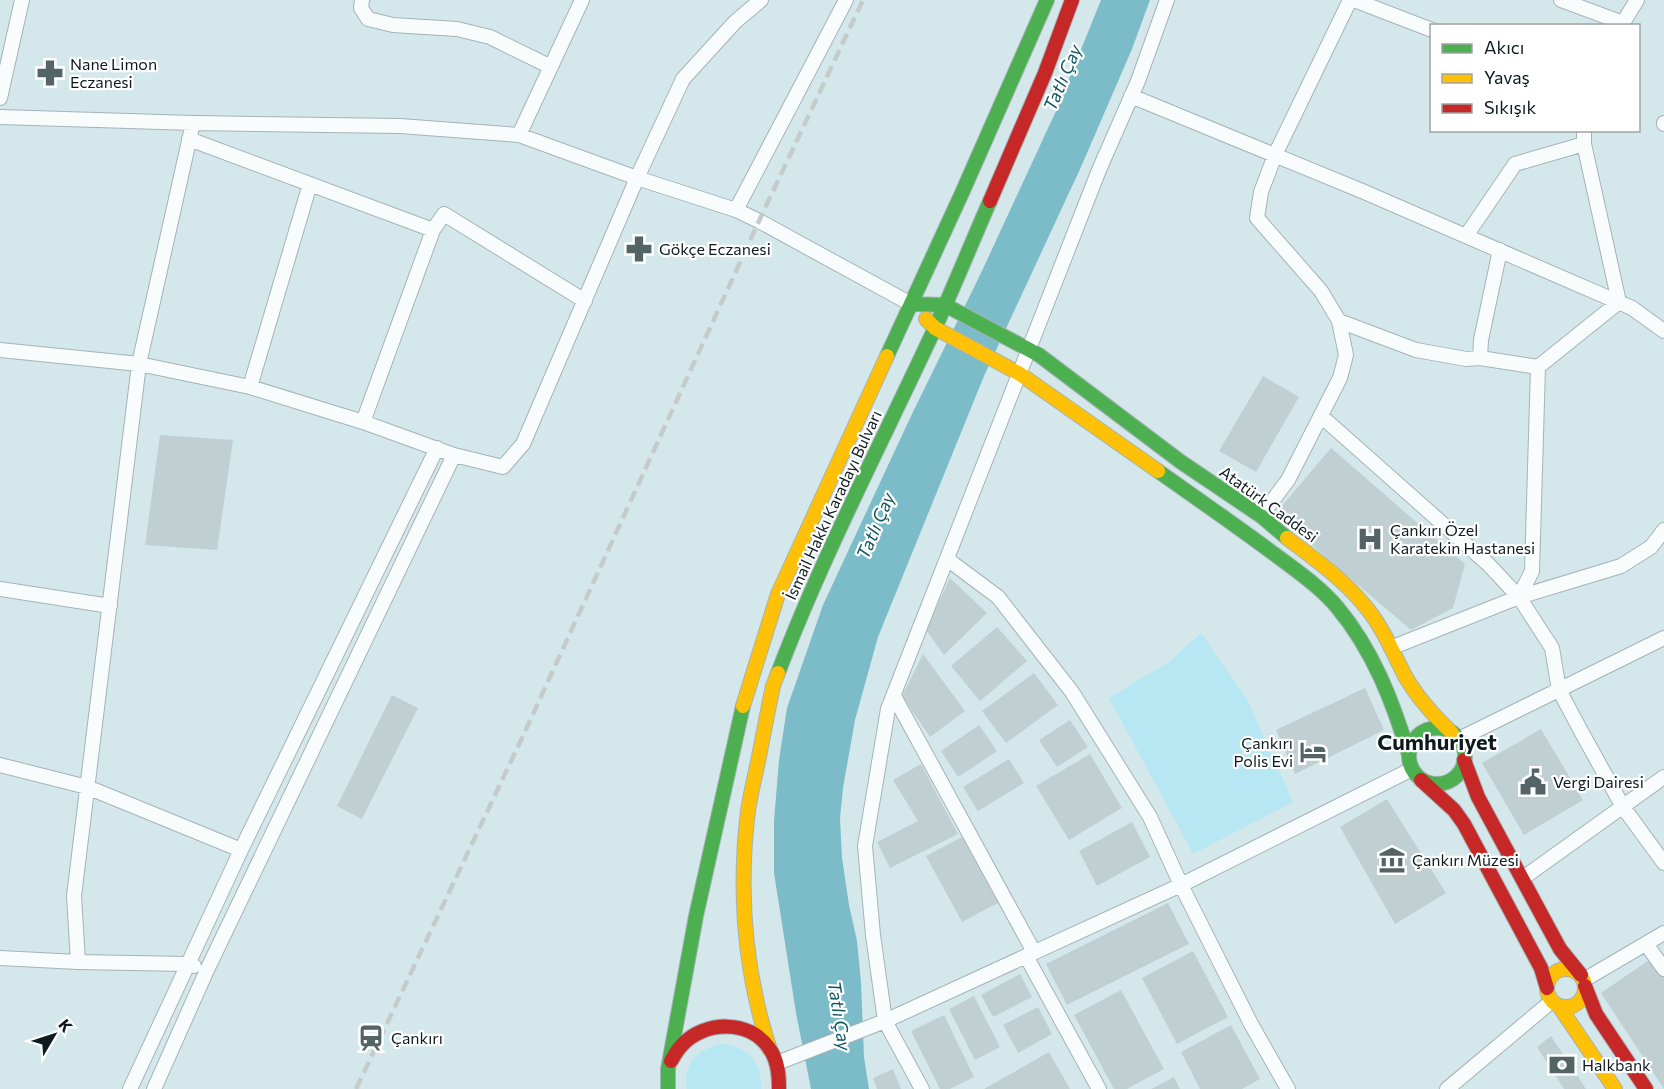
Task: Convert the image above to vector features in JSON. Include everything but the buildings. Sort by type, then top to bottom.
[{"type":"main road","points":[[668,1089],[668,1069],[696,916],[745,697],[770,616],[1047,0]]},
{"type":"main road","name":"İsmail Hakkı Karadayı Bulvarı","points":[[770,1050],[759,1016],[747,950],[744,862],[748,810],[773,687],[805,603],[935,328],[1044,73],[1072,0]]},
{"type":"main road","points":[[910,304],[945,305]]},
{"type":"main road","points":[[910,304],[935,328],[1014,371],[1261,544],[1309,579],[1329,597],[1350,625],[1380,675],[1399,720],[1417,774],[1454,810],[1464,824],[1541,968],[1553,998],[1615,1089]]},
{"type":"main road","name":"Atatürk Caddesi","points":[[945,305],[1046,360],[1181,462],[1261,516],[1322,564],[1350,589],[1375,618],[1422,702],[1456,736]]},
{"type":"main road","points":[[1409,755],[1413,740],[1425,731],[1439,728],[1456,736],[1478,797],[1560,949],[1584,981],[1596,1014],[1646,1089]]},
{"type":"main road","points":[[1417,774],[1435,784],[1448,782],[1459,773],[1464,760]]},
{"type":"main road","points":[[1569,969],[1584,981],[1583,997],[1576,1005],[1570,1007],[1553,998],[1548,981],[1557,971],[1569,969]]},
{"type":"main road","points":[[668,1069],[681,1045],[692,1035],[719,1026],[734,1027],[748,1031],[770,1050],[780,1080]]},
{"type":"street","points":[[1,90],[21,0]]},
{"type":"street","points":[[362,0],[361,8],[368,19],[393,25],[457,29],[490,37],[551,67]]},
{"type":"street","points":[[519,135],[582,0]]},
{"type":"street","points":[[0,350],[139,364],[250,387],[363,422],[454,455],[502,467],[523,444],[637,178],[683,79],[735,22],[761,0]]},
{"type":"street","points":[[736,210],[846,0]]},
{"type":"street","points":[[922,1089],[885,1021],[873,935],[865,846],[888,709],[947,559],[1014,371],[1131,96],[1167,0]]},
{"type":"street","points":[[1261,516],[1288,480],[1340,378],[1346,355],[1339,321],[1321,291],[1257,218],[1261,192],[1275,155],[1352,0],[1430,30]]},
{"type":"street","points":[[1561,0],[1622,24],[1637,0]]},
{"type":"street","points":[[1131,96],[1619,302],[1632,308],[1664,331]]},
{"type":"street","points":[[0,117],[400,126],[519,135],[637,178],[736,210],[910,304]]},
{"type":"street","points":[[78,962],[74,896],[139,364],[193,123]]},
{"type":"street","points":[[1466,236],[1515,164],[1584,137],[1619,302]]},
{"type":"street","points":[[189,139],[432,230]]},
{"type":"street","points":[[250,387],[310,184]]},
{"type":"street","points":[[363,422],[432,230],[444,214],[585,301]]},
{"type":"street","points":[[1480,358],[1481,340],[1500,250]]},
{"type":"street","points":[[1339,321],[1416,350],[1466,359],[1480,358],[1538,367],[1619,302]]},
{"type":"street","points":[[1519,597],[1532,571],[1538,367]]},
{"type":"street","points":[[1321,416],[1488,564],[1519,597],[1552,648],[1559,690],[1623,807],[1664,863]]},
{"type":"street","points":[[130,1089],[241,850],[437,448]]},
{"type":"street","points":[[154,1089],[207,970],[454,455]]},
{"type":"street","points":[[1393,647],[1519,597],[1621,566],[1651,547],[1664,530]]},
{"type":"street","points":[[947,559],[998,597],[1072,692],[1150,817],[1180,885],[1287,1089]]},
{"type":"street","points":[[0,589],[110,606]]},
{"type":"street","points":[[1456,736],[1559,690],[1664,638]]},
{"type":"street","points":[[894,696],[1099,1089]]},
{"type":"street","points":[[0,765],[87,787],[241,850]]},
{"type":"street","points":[[780,1080],[797,1055],[885,1021],[1417,774]]},
{"type":"street","points":[[1523,878],[1664,777]]},
{"type":"street","points":[[1584,981],[1664,933]]},
{"type":"street","points":[[1646,944],[1664,969]]},
{"type":"street","points":[[0,958],[187,964],[207,970]]},
{"type":"street","points":[[1447,1089],[1553,998]]},
{"type":"street","points":[[654,1089],[668,1069]]},
{"type":"shaded area","points":[[1201,633],[1247,699],[1293,802],[1193,854],[1109,698],[1169,662]]},
{"type":"shaded area","points":[[721,1044],[738,1048],[752,1057],[759,1071],[761,1089],[687,1089],[687,1072],[694,1059],[706,1049]]},
{"type":"water","name":"Tatlı Çay","points":[[1101,0],[1150,0],[1132,49],[1081,167],[984,376],[878,637],[855,720],[840,818],[842,858],[857,941],[864,1057],[869,1089],[811,1089],[796,1013],[774,873],[774,821],[779,760],[787,708],[823,605],[1056,111]]},
{"type":"railway","points":[[356,1089],[522,738],[863,0]]},
{"type":"traffic: fast","points":[[887,356],[1047,0]]},
{"type":"traffic: fast","points":[[778,673],[833,543],[949,298],[990,201]]},
{"type":"traffic: fast","points":[[911,304],[945,305],[1039,355],[1181,462],[1261,516],[1287,538]]},
{"type":"traffic: fast","points":[[1158,471],[1296,570],[1331,600],[1350,624],[1371,659],[1396,716],[1409,755]]},
{"type":"traffic: fast","points":[[668,1089],[668,1069],[696,916],[743,706]]},
{"type":"traffic: fast","points":[[1437,728],[1448,730],[1457,736],[1463,745],[1465,756],[1463,767],[1457,776],[1448,782],[1437,784],[1426,782],[1417,776],[1411,767],[1409,756],[1411,745],[1417,736],[1426,730],[1437,728]]},
{"type":"traffic: slow","points":[[926,319],[935,328],[1020,374],[1158,471]]},
{"type":"traffic: slow","points":[[743,706],[778,594],[887,356]]},
{"type":"traffic: slow","points":[[1287,538],[1332,573],[1363,603],[1382,630],[1415,691],[1452,733]]},
{"type":"traffic: slow","points":[[770,1050],[761,1021],[749,962],[744,872],[749,806],[773,686],[778,673]]},
{"type":"traffic: slow","points":[[1566,969],[1580,974],[1585,988],[1580,1002],[1566,1007],[1552,1002],[1547,988],[1552,974],[1566,969]]},
{"type":"traffic: slow","points":[[1559,1006],[1615,1089]]},
{"type":"traffic: jam","points":[[990,201],[1045,73],[1072,0]]},
{"type":"traffic: jam","points":[[1464,760],[1478,797],[1560,949],[1581,975]]},
{"type":"traffic: jam","points":[[1421,780],[1454,810],[1464,824],[1541,968],[1547,988]]},
{"type":"traffic: jam","points":[[1585,986],[1596,1014],[1646,1089]]},
{"type":"traffic: jam","points":[[671,1061],[682,1045],[702,1031],[714,1028],[738,1028],[750,1032],[769,1048],[776,1063],[779,1089]]},
{"type":"place","name":"Nane Limon Eczanesi","points":[[50,73]]},
{"type":"place","name":"Gökçe Eczanesi","points":[[639,249]]},
{"type":"place","name":"Çankırı Özel Karatekin Hastanesi","points":[[1370,539]]},
{"type":"place","name":"Çankırı Polis Evi","points":[[1313,752]]},
{"type":"place","name":"Vergi Dairesi","points":[[1533,782]]},
{"type":"place","name":"Çankırı Müzesi","points":[[1392,860]]},
{"type":"place","name":"Çankırı","points":[[371,1038]]},
{"type":"place","name":"Halkbank","points":[[1562,1065]]},
{"type":"district","name":"Cumhuriyet","points":[[1437,742]]}]
